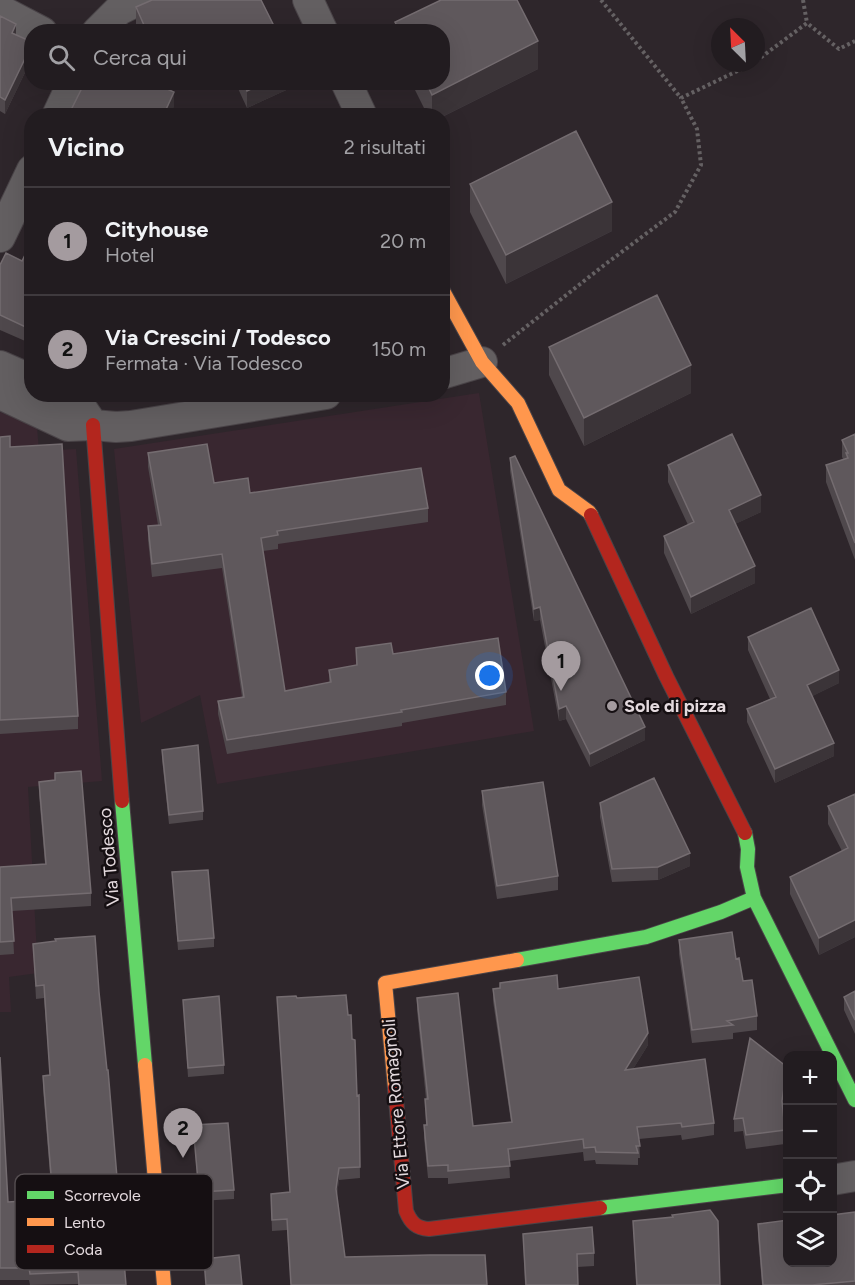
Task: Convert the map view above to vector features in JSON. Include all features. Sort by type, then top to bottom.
[{"type":"street","points":[[105,24],[118,10],[139,0]]},
{"type":"street","points":[[308,0],[319,24]]},
{"type":"street","points":[[0,10],[27,24]]},
{"type":"street","points":[[61,108],[69,90]]},
{"type":"street","points":[[350,90],[358,108]]},
{"type":"street","points":[[0,237],[24,187]]},
{"type":"street","points":[[450,304],[482,362],[518,403],[559,490],[589,512],[666,676],[745,834],[748,849],[747,867],[754,898],[855,1100]]},
{"type":"street","points":[[450,372],[482,362]]},
{"type":"street","points":[[0,366],[24,376]]},
{"type":"street","points":[[0,394],[68,426],[131,426],[277,402]]},
{"type":"street","points":[[77,402],[93,425]]},
{"type":"street","name":"Via Todesco","points":[[93,425],[154,1174]]},
{"type":"street","name":"Via Ettore Romagnoli","points":[[754,898],[722,912],[646,937],[385,983],[406,1211],[410,1221],[417,1228],[429,1229],[783,1186]]},
{"type":"street","points":[[837,1179],[855,1176]]},
{"type":"street","name":"Via Todesco","points":[[163,1270],[164,1285]]},
{"type":"path","points":[[482,362],[675,212],[701,165],[697,129],[681,98],[601,0]]},
{"type":"path","points":[[803,0],[807,23],[839,49],[855,41]]},
{"type":"path","points":[[765,54],[807,23]]},
{"type":"path","points":[[681,98],[734,72]]},
{"type":"shaded area","points":[[479,393],[534,731],[217,784],[200,695],[141,723],[114,449],[420,402],[450,402],[450,397]]},
{"type":"shaded area","points":[[0,412],[37,427],[39,451],[76,449],[102,781],[28,787],[38,973],[9,977],[11,1012],[0,1012]]},
{"type":"building","points":[[152,0],[261,0],[273,24],[143,24],[136,7]]},
{"type":"building","points":[[441,0],[517,0],[538,41],[450,86],[450,24],[396,24],[395,22]]},
{"type":"building","points":[[0,16],[16,24],[12,33],[24,38],[24,61],[5,100],[0,97]]},
{"type":"building","points":[[81,90],[170,90],[174,92],[167,108],[72,108]]},
{"type":"building","points":[[430,90],[442,90],[432,95]]},
{"type":"building","points":[[576,131],[612,202],[506,255],[470,184]]},
{"type":"building","points":[[6,253],[22,261],[24,257],[24,326],[0,315],[0,265]]},
{"type":"building","points":[[657,295],[691,365],[584,418],[549,347]]},
{"type":"building","points":[[732,434],[761,495],[729,510],[755,566],[691,597],[664,536],[694,522],[668,465]]},
{"type":"building","points":[[855,434],[855,543],[826,465],[848,458],[842,440]]},
{"type":"building","points":[[10,436],[10,447],[62,444],[78,716],[0,720],[0,437]]},
{"type":"building","points":[[207,444],[214,483],[248,478],[250,493],[421,468],[428,508],[277,531],[278,535],[261,538],[285,691],[331,682],[329,670],[357,665],[356,648],[391,643],[393,654],[498,638],[506,692],[401,710],[402,712],[227,740],[218,701],[244,697],[222,554],[152,564],[148,526],[161,525],[148,453]]},
{"type":"building","points":[[515,456],[645,727],[590,754],[566,706],[559,709],[540,607],[534,609],[510,458]]},
{"type":"building","points":[[811,608],[839,670],[807,685],[834,743],[775,769],[747,709],[776,697],[748,637]]},
{"type":"building","points":[[198,745],[203,811],[169,815],[162,750]]},
{"type":"building","points":[[81,771],[91,893],[11,898],[14,941],[0,942],[0,867],[46,864],[39,782],[55,780],[55,773]]},
{"type":"building","points":[[654,778],[690,853],[658,867],[612,869],[600,803]]},
{"type":"building","points":[[543,782],[558,876],[497,886],[482,791]]},
{"type":"building","points":[[855,794],[855,920],[819,938],[790,877],[848,848],[828,806]]},
{"type":"building","points":[[208,870],[214,938],[178,941],[172,872]]},
{"type":"building","points":[[732,932],[736,959],[739,958],[743,981],[752,980],[757,1016],[727,1021],[733,1025],[692,1030],[679,940]]},
{"type":"building","points":[[95,936],[117,1174],[51,1174],[43,1076],[50,1075],[44,985],[36,986],[33,944],[56,941],[55,939]]},
{"type":"building","points":[[557,975],[558,989],[639,977],[648,1033],[625,1070],[705,1059],[714,1123],[682,1127],[681,1123],[637,1127],[640,1146],[636,1146],[638,1153],[596,1152],[595,1147],[584,1148],[583,1139],[508,1149],[510,1166],[448,1171],[448,1165],[428,1166],[424,1125],[427,1125],[425,1099],[428,1099],[417,998],[458,993],[473,1126],[512,1122],[493,989],[500,988],[500,983]]},
{"type":"building","points":[[855,991],[855,1020],[844,997]]},
{"type":"building","points":[[346,995],[348,1015],[351,1015],[352,1039],[355,1040],[357,1096],[359,1095],[360,1167],[339,1168],[336,1189],[345,1257],[485,1255],[487,1285],[291,1285],[287,1219],[272,1220],[271,1194],[290,1192],[277,997]]},
{"type":"building","points":[[219,996],[224,1065],[188,1068],[183,1000]]},
{"type":"building","points":[[750,1038],[783,1064],[783,1130],[746,1135],[743,1118],[734,1119]]},
{"type":"building","points":[[0,1057],[8,1202],[15,1202],[15,1268],[0,1268]]},
{"type":"building","points":[[228,1123],[234,1190],[213,1191],[213,1174],[197,1174],[193,1125]]},
{"type":"building","points":[[710,1210],[718,1221],[720,1285],[637,1285],[633,1221]]},
{"type":"building","points":[[855,1212],[855,1281],[812,1285],[763,1285],[758,1224],[783,1221],[783,1267],[837,1267],[837,1214]]},
{"type":"building","points":[[592,1227],[594,1253],[577,1254],[578,1285],[526,1285],[523,1234]]},
{"type":"building","points":[[239,1255],[242,1285],[206,1285],[205,1270],[213,1270],[213,1258]]},
{"type":"building","points":[[29,1270],[125,1270],[126,1285],[79,1285],[78,1272],[30,1274]]},
{"type":"traffic: fast","points":[[122,801],[145,1065]]},
{"type":"traffic: fast","points":[[745,833],[748,849],[747,867],[754,898],[855,1100]]},
{"type":"traffic: fast","points":[[517,960],[646,937],[721,912],[754,898]]},
{"type":"traffic: fast","points":[[600,1208],[783,1186]]},
{"type":"traffic: slow","points":[[450,304],[482,362],[518,403],[559,490],[591,515]]},
{"type":"traffic: slow","points":[[395,1088],[385,983],[517,960]]},
{"type":"traffic: slow","points":[[145,1065],[154,1174]]},
{"type":"traffic: slow","points":[[163,1270],[164,1285]]},
{"type":"traffic: jam","points":[[93,425],[122,801]]},
{"type":"traffic: jam","points":[[591,515],[666,676],[745,833]]},
{"type":"traffic: jam","points":[[395,1088],[406,1211],[417,1226],[429,1229],[600,1208]]},
{"type":"place","name":"Cityhouse","points":[[561,691]]},
{"type":"place","name":"Sole di pizza","points":[[612,706]]},
{"type":"place","name":"Via Crescini / Todesco","points":[[183,1158]]}]
